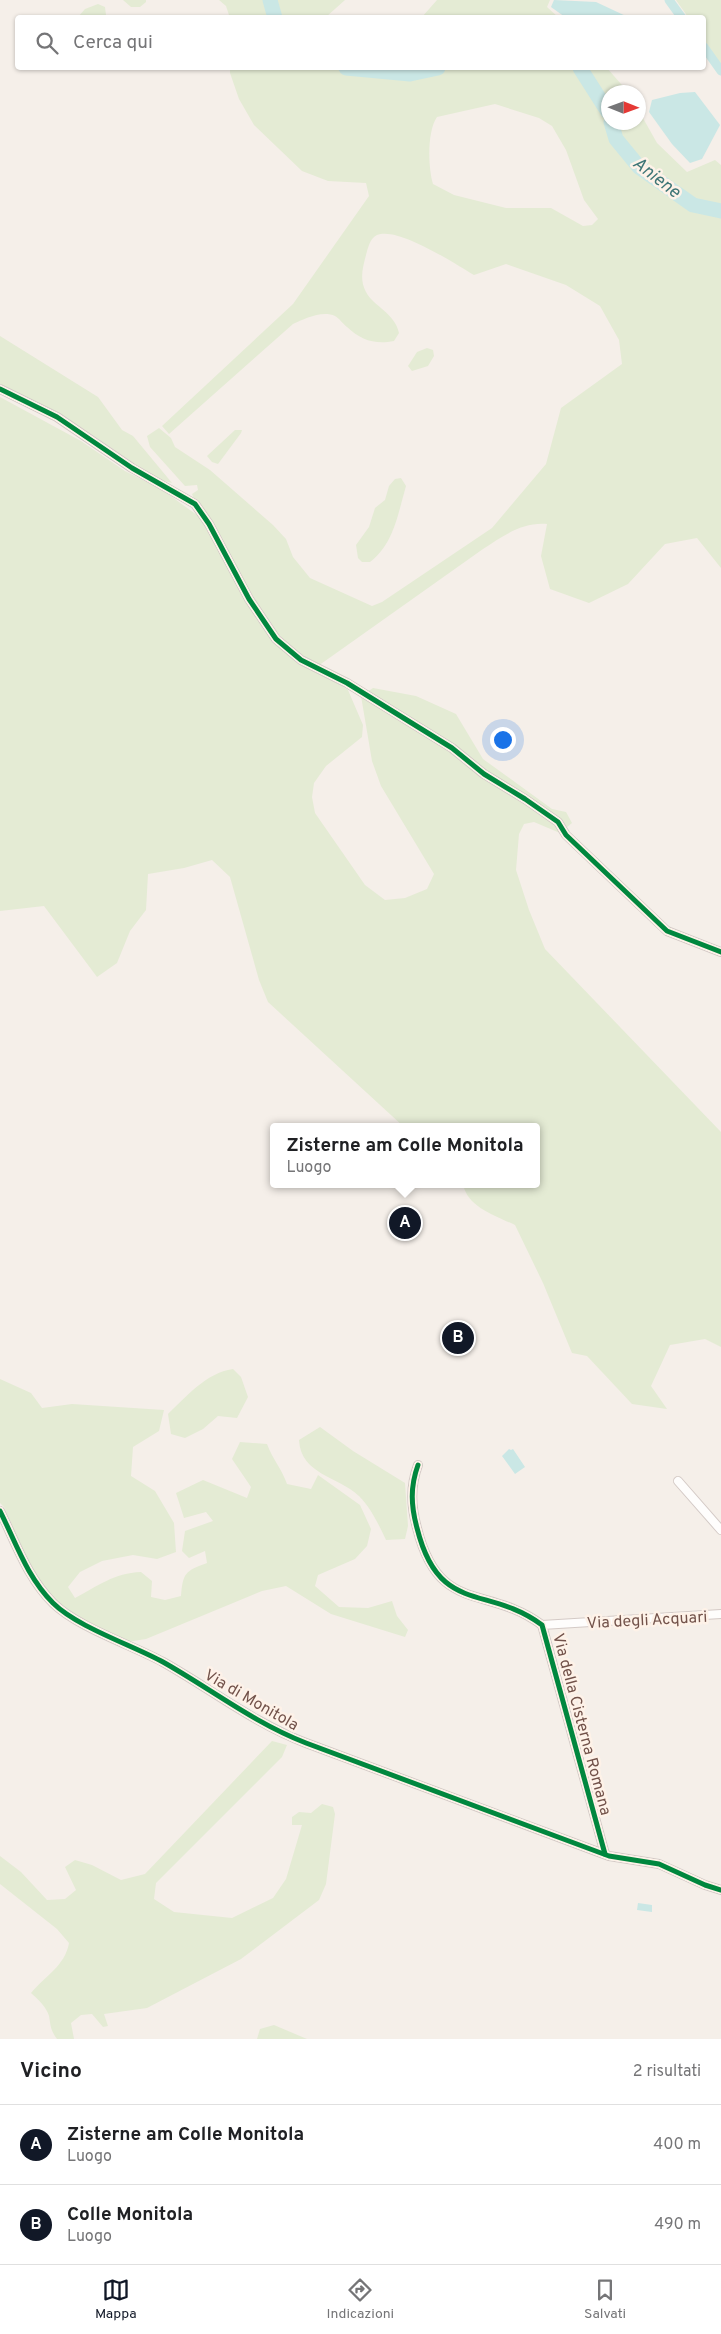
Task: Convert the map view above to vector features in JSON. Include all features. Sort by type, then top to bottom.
[{"type":"street","points":[[0,389],[57,417],[132,468],[195,504],[209,524],[250,599],[276,639],[301,660],[347,683],[452,748],[484,774],[558,822],[566,835],[667,932],[721,952]]},
{"type":"street","name":"Via della Cisterna Romana","points":[[418,1464],[412,1487],[412,1508],[424,1553],[434,1571],[450,1585],[474,1597],[520,1611],[542,1625],[605,1854]]},
{"type":"street","points":[[678,1481],[721,1530]]},
{"type":"street","name":"Via di Monitola","points":[[0,1511],[24,1563],[37,1585],[58,1608],[72,1617],[164,1663],[285,1735],[605,1854],[659,1864],[705,1885],[721,1890]]},
{"type":"street","name":"Via degli Acquari","points":[[542,1625],[721,1614]]},
{"type":"green space","points":[[123,0],[146,0],[146,2],[140,7],[131,7]]},
{"type":"green space","points":[[219,0],[345,0],[328,15],[229,15],[226,6]]},
{"type":"green space","points":[[437,0],[550,0],[547,7],[556,15],[424,15]]},
{"type":"green space","points":[[676,0],[721,0],[721,65],[706,43],[706,15],[687,15]]},
{"type":"green space","points":[[98,4],[105,7],[106,15],[80,15],[85,9]]},
{"type":"green space","points":[[230,70],[609,70],[622,85],[601,85],[601,130],[646,130],[646,123],[657,143],[687,172],[715,160],[721,165],[721,568],[697,538],[665,544],[628,584],[589,603],[550,589],[541,556],[547,524],[529,525],[513,531],[483,549],[318,666],[284,640],[261,612],[221,538],[194,499],[192,494],[198,490],[197,485],[185,486],[150,447],[147,436],[159,428],[171,438],[175,447],[210,470],[273,525],[286,539],[293,557],[310,578],[372,606],[382,602],[492,528],[546,464],[561,408],[622,364],[619,340],[600,306],[566,285],[506,264],[474,275],[412,241],[398,236],[377,235],[371,241],[368,249],[362,278],[369,297],[389,315],[397,326],[399,333],[394,341],[374,342],[363,338],[330,314],[313,316],[302,320],[293,324],[169,434],[162,426],[293,304],[369,196],[366,183],[328,181],[302,171],[254,125],[239,99]],"holes":[[[495,104],[539,118],[552,126],[566,150],[584,200],[598,219],[592,225],[583,226],[551,208],[506,208],[454,195],[433,184],[430,169],[431,131],[437,117]]]},
{"type":"green space","points":[[0,336],[98,397],[122,430],[133,436],[172,483],[157,479],[85,430],[0,384]]},
{"type":"green space","points":[[427,348],[433,350],[434,356],[428,366],[412,371],[408,366],[417,352]]},
{"type":"green space","points":[[0,397],[81,441],[125,471],[161,489],[201,518],[255,616],[275,643],[348,690],[363,725],[362,737],[326,766],[314,783],[312,797],[315,813],[365,885],[385,900],[405,898],[427,889],[434,874],[381,786],[372,761],[361,696],[373,688],[416,696],[456,714],[483,759],[552,809],[566,812],[572,823],[560,833],[534,822],[524,824],[519,834],[516,870],[529,910],[545,949],[721,1132],[721,1347],[705,1339],[670,1345],[651,1386],[667,1409],[632,1404],[587,1356],[572,1353],[543,1283],[515,1225],[476,1205],[470,1199],[464,1188],[540,1188],[540,1123],[400,1123],[268,1002],[259,980],[230,877],[212,860],[184,868],[148,874],[146,910],[130,931],[117,963],[97,977],[44,906],[0,911]]},
{"type":"green space","points":[[235,430],[242,430],[218,464],[212,462],[207,456]]},
{"type":"green space","points":[[401,478],[406,486],[390,537],[378,555],[370,562],[362,562],[358,558],[356,545],[369,527],[375,508],[385,500],[389,486],[395,479]]},
{"type":"green space","points":[[233,1369],[241,1377],[248,1397],[237,1418],[218,1416],[203,1429],[185,1438],[171,1434],[168,1414],[206,1380],[223,1371]]},
{"type":"green space","points":[[0,1379],[31,1393],[42,1408],[72,1404],[164,1410],[159,1431],[133,1447],[131,1476],[155,1491],[174,1523],[176,1552],[157,1559],[133,1555],[102,1561],[80,1572],[68,1587],[75,1598],[114,1578],[141,1572],[152,1581],[151,1597],[165,1600],[181,1596],[186,1574],[194,1568],[207,1563],[205,1551],[189,1558],[182,1551],[185,1531],[213,1521],[206,1512],[184,1518],[176,1493],[203,1480],[247,1498],[251,1487],[232,1459],[240,1442],[267,1444],[287,1484],[311,1489],[318,1475],[360,1505],[371,1529],[367,1546],[355,1559],[318,1575],[315,1586],[339,1607],[368,1608],[392,1601],[397,1616],[408,1630],[405,1637],[331,1614],[286,1586],[262,1591],[146,1639],[127,1642],[73,1614],[55,1601],[32,1571],[4,1507],[0,1503]]},
{"type":"green space","points":[[320,1427],[353,1451],[405,1483],[408,1526],[405,1539],[386,1540],[371,1511],[359,1496],[322,1474],[306,1461],[301,1452],[299,1440]]},
{"type":"green space","points":[[272,1741],[287,1745],[282,1757],[156,1883],[154,1899],[174,1912],[232,1918],[273,1898],[286,1879],[302,1825],[292,1825],[292,1817],[299,1812],[311,1813],[322,1804],[333,1807],[335,1814],[326,1884],[319,1900],[241,1959],[147,2008],[104,2014],[108,2026],[103,2027],[92,2014],[81,2015],[71,2023],[74,2039],[57,2039],[46,2010],[31,1993],[59,1964],[67,1951],[69,1943],[57,1929],[0,1884],[0,1856],[21,1872],[47,1900],[65,1899],[76,1890],[65,1867],[75,1860],[92,1865],[121,1880],[145,1874]]},
{"type":"green space","points":[[274,2025],[307,2039],[257,2039],[260,2029]]},
{"type":"water","points":[[554,0],[596,2],[624,15],[562,15],[551,7]]},
{"type":"water","points":[[695,92],[720,125],[702,159],[690,163],[672,144],[649,112],[652,100],[680,93]]},
{"type":"water","points":[[509,1449],[513,1449],[525,1467],[515,1474],[502,1456]]},
{"type":"water","points":[[638,1903],[652,1905],[652,1912],[637,1910]]},
{"type":"waterway","name":"Aniene","points":[[270,0],[274,15]]},
{"type":"waterway","points":[[669,0],[680,15]]},
{"type":"waterway","points":[[706,50],[721,71]]},
{"type":"waterway","name":"Aniene","points":[[367,70],[410,74],[429,70]]},
{"type":"waterway","name":"Aniene","points":[[581,70],[601,101]]},
{"type":"waterway","name":"Aniene","points":[[613,130],[616,139],[639,167],[693,205],[721,211]]},
{"type":"cycle path","points":[[0,389],[57,417],[132,468],[195,504],[209,524],[249,599],[276,639],[301,660],[347,683],[452,748],[484,774],[558,822],[566,835],[667,931],[721,952]]},
{"type":"cycle path","points":[[418,1465],[412,1496],[414,1512],[426,1556],[438,1575],[452,1587],[522,1613],[542,1625],[605,1854]]},
{"type":"cycle path","points":[[0,1511],[29,1571],[44,1593],[63,1612],[90,1628],[181,1672],[268,1726],[306,1743],[609,1856],[659,1864],[705,1885],[721,1890]]},
{"type":"place","name":"Zisterne am Colle Monitola","points":[[405,1223]]},
{"type":"place","name":"Colle Monitola","points":[[458,1338]]}]
